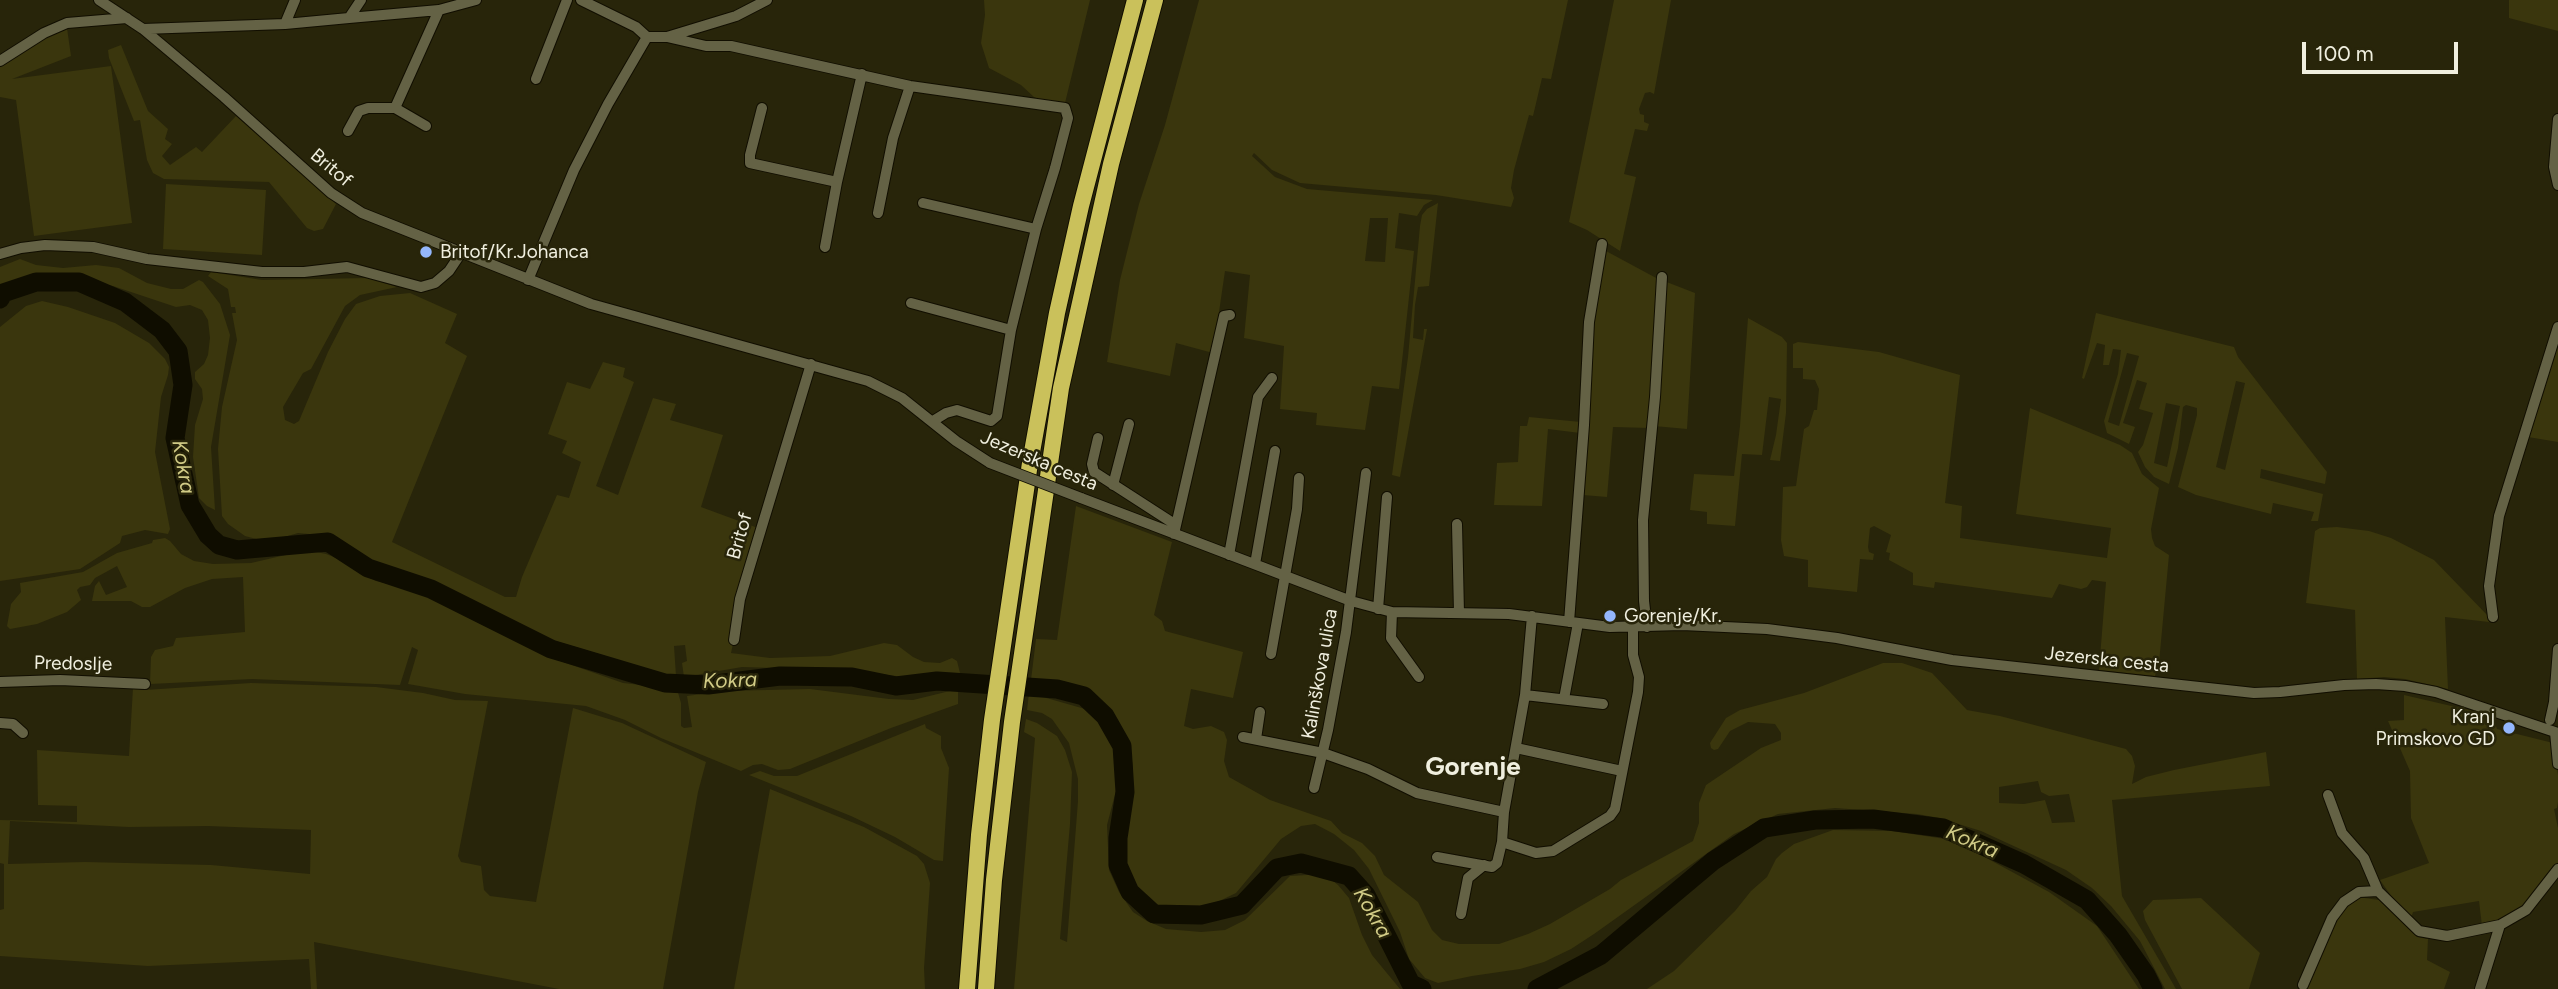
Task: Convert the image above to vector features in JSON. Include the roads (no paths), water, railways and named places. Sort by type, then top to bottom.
[{"type":"highway","points":[[967,989],[979,835],[1002,641],[1057,313],[1081,206],[1135,0]]},
{"type":"highway","points":[[986,989],[993,880],[1012,722],[1061,388],[1111,164],[1155,0]]},
{"type":"street","name":"Britof","points":[[99,0],[143,29],[331,193],[380,222],[591,304],[868,381],[902,398]]},
{"type":"street","points":[[285,24],[295,0]]},
{"type":"street","points":[[349,18],[361,0]]},
{"type":"street","points":[[143,29],[285,24],[439,10],[476,0]]},
{"type":"street","points":[[536,79],[568,0]]},
{"type":"street","points":[[581,0],[636,27],[647,37],[667,37],[706,46],[732,46],[910,86],[1065,108],[1068,118],[1011,330],[997,416],[991,421],[957,410],[946,412],[933,421]]},
{"type":"street","points":[[602,10],[609,0]]},
{"type":"street","points":[[667,37],[736,16],[767,0]]},
{"type":"street","points":[[395,108],[439,10]]},
{"type":"street","points":[[0,61],[44,33],[66,23],[127,18]]},
{"type":"street","points":[[528,281],[574,170],[647,37]]},
{"type":"street","points":[[825,247],[862,74]]},
{"type":"street","points":[[878,213],[893,138],[910,86]]},
{"type":"street","points":[[348,131],[359,111],[368,108],[395,108],[426,126]]},
{"type":"street","points":[[762,108],[750,163],[837,182]]},
{"type":"street","points":[[2558,118],[2554,167],[2558,185]]},
{"type":"street","points":[[923,203],[1036,229]]},
{"type":"street","points":[[1563,699],[1573,622],[1589,322],[1602,244]]},
{"type":"street","points":[[0,254],[45,245],[93,247],[147,259],[262,272],[304,272],[347,267],[421,288],[435,283],[449,271],[461,253]]},
{"type":"street","points":[[1647,627],[1643,520],[1662,277]]},
{"type":"street","points":[[911,303],[1011,330]]},
{"type":"street","points":[[1098,438],[1092,464],[1094,472],[1175,530],[1224,316],[1230,315]]},
{"type":"street","points":[[2493,617],[2489,586],[2499,516],[2558,327]]},
{"type":"street","name":"Britof","points":[[734,640],[740,599],[811,364]]},
{"type":"street","points":[[1229,555],[1258,397],[1272,378]]},
{"type":"street","name":"Jezerska cesta","points":[[902,398],[956,441],[990,463],[1175,530],[1229,555],[1351,601],[1392,612],[1532,616],[1633,627],[1682,625],[1767,629],[1837,638],[1952,660],[2254,693],[2344,685],[2405,686],[2464,701],[2556,732]]},
{"type":"street","name":"Jezerska cesta","points":[[1112,485],[1129,424]]},
{"type":"street","points":[[1255,564],[1275,451]]},
{"type":"street","points":[[1351,601],[1366,473]]},
{"type":"street","points":[[1271,654],[1297,509],[1299,478]]},
{"type":"street","points":[[1378,609],[1387,497]]},
{"type":"street","points":[[1457,524],[1459,613]]},
{"type":"street","name":"Kalinškova ulica","points":[[1314,788],[1351,601]]},
{"type":"street","points":[[1392,612],[1391,638],[1419,677]]},
{"type":"street","points":[[1437,857],[1492,867],[1496,863],[1502,842],[1504,812],[1525,695],[1532,616]]},
{"type":"street","points":[[1502,842],[1536,853],[1553,851],[1610,816],[1615,809],[1638,692],[1639,677],[1633,656],[1633,627]]},
{"type":"street","points":[[2550,720],[2558,649]]},
{"type":"street","name":"Predoslje","points":[[0,682],[48,680],[145,684]]},
{"type":"street","points":[[1525,695],[1603,704]]},
{"type":"street","points":[[1256,739],[1260,712]]},
{"type":"street","points":[[0,723],[13,723],[23,733]]},
{"type":"street","points":[[2556,732],[2558,764]]},
{"type":"street","name":"Kalinškova ulica","points":[[1243,737],[1323,753],[1368,769],[1417,793],[1504,812]]},
{"type":"street","points":[[1516,748],[1622,771]]},
{"type":"street","points":[[2328,795],[2342,832],[2364,858],[2378,891],[2419,931],[2447,936],[2500,925],[2526,910],[2558,869]]},
{"type":"street","points":[[1461,914],[1468,878],[1484,865]]},
{"type":"street","points":[[2303,985],[2332,919],[2344,902],[2359,892],[2378,891]]},
{"type":"street","points":[[2480,989],[2500,925]]},
{"type":"waterway","name":"Kokra","points":[[0,299],[3,293],[36,282],[79,282],[125,302],[162,330],[178,351],[183,385],[175,438],[190,505],[208,535],[219,545],[237,550],[328,542],[368,568],[431,589],[551,649],[665,683],[708,685],[780,676],[852,677],[896,686],[937,681],[1057,689],[1084,696],[1105,716],[1122,746],[1125,792],[1118,838],[1118,865],[1130,892],[1154,914],[1201,915],[1242,905],[1277,868],[1301,863],[1349,876],[1366,895],[1411,984],[1422,989]]},
{"type":"waterway","name":"Kokra","points":[[1537,989],[1601,955],[1713,861],[1764,828],[1815,820],[1873,819],[1943,828],[2024,864],[2087,900],[2118,935],[2153,989]]},
{"type":"place","name":"Britof/Kr.Johanca","points":[[426,252]]},
{"type":"place","name":"Gorenje/Kr.","points":[[1610,616]]},
{"type":"place","name":"Kranj Primskovo GD","points":[[2509,728]]},
{"type":"district","name":"Gorenje","points":[[1473,767]]}]
